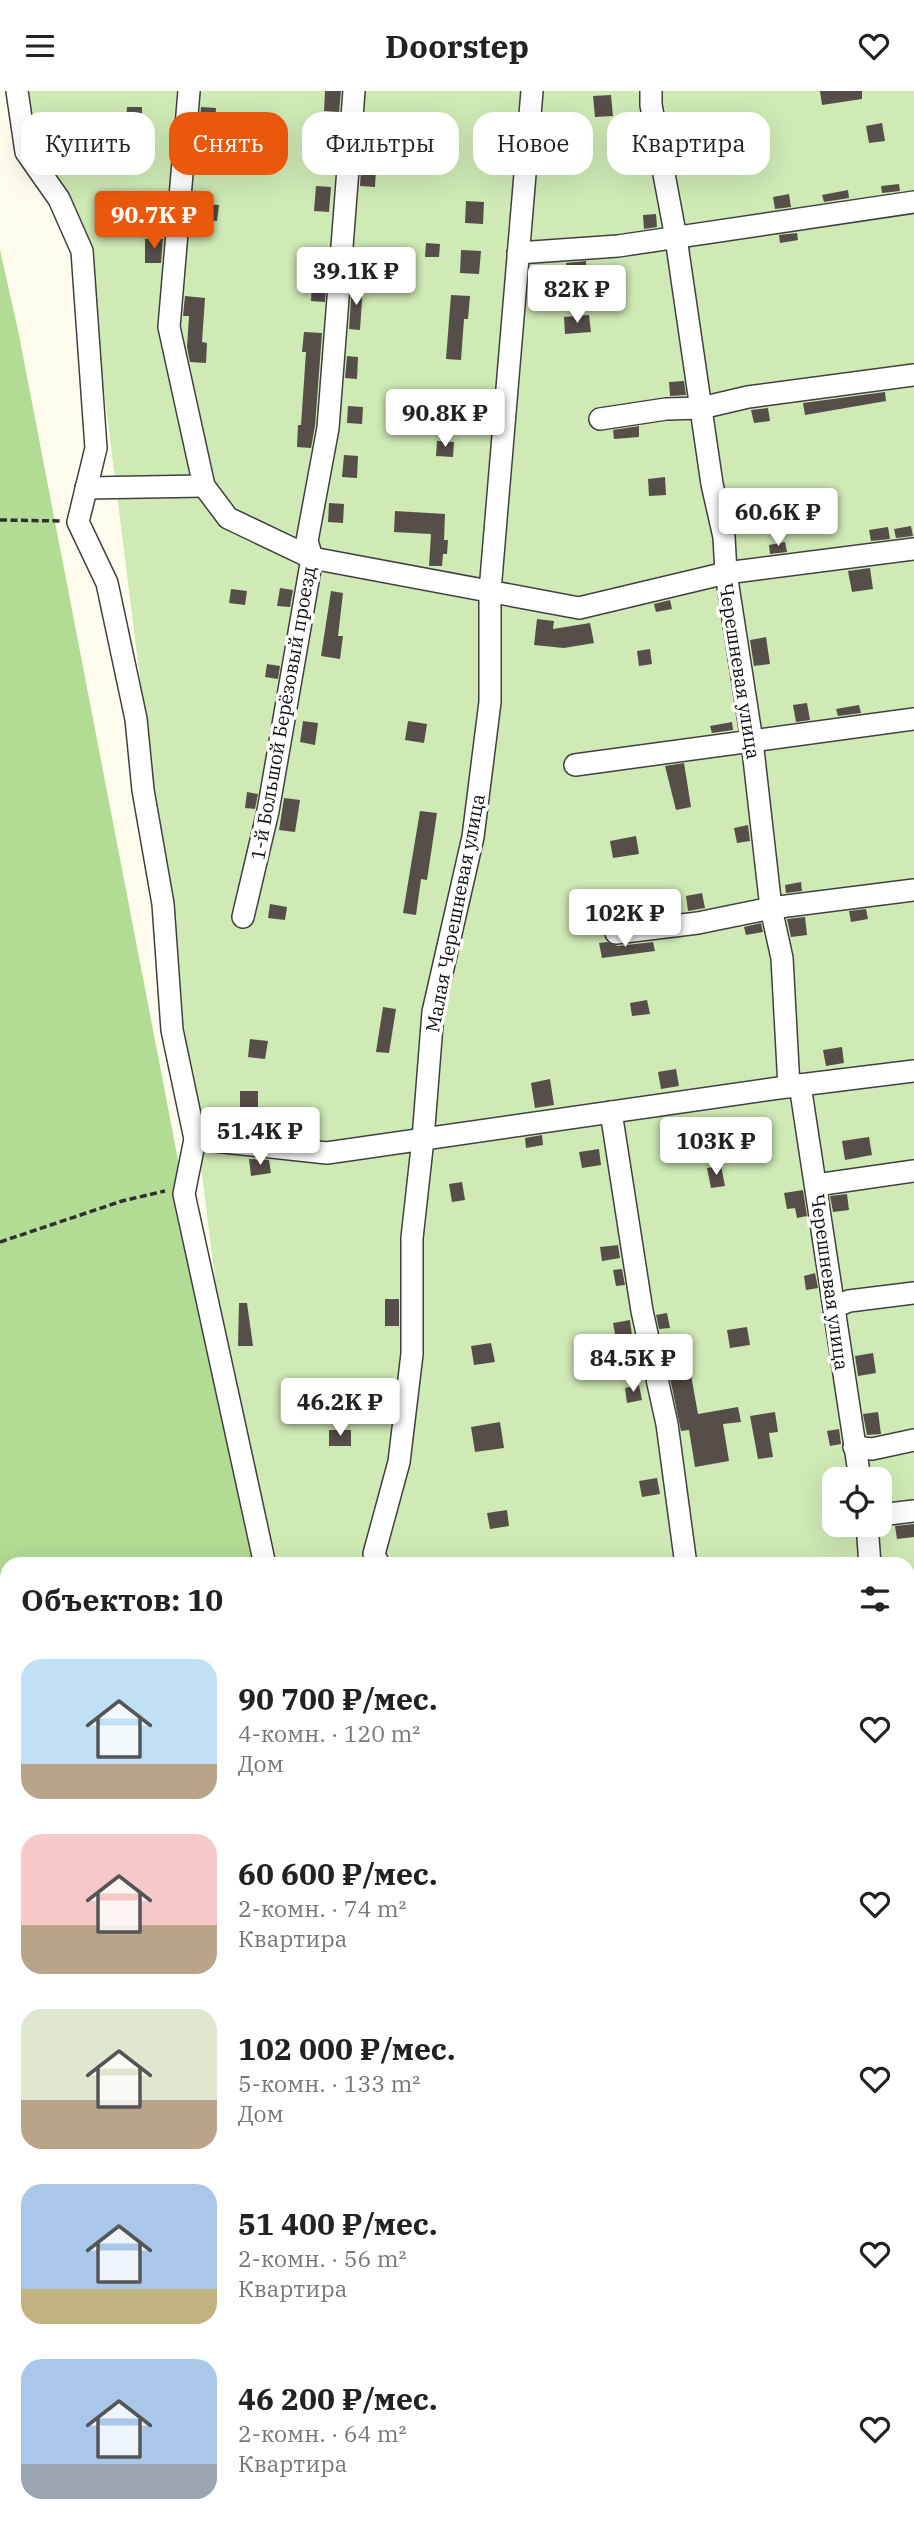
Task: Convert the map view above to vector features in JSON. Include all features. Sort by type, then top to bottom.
[{"type":"lane","points":[[17,91],[26,152],[59,199],[82,251],[96,448],[78,522],[107,583],[136,719],[143,790],[163,904],[172,1030],[195,1139],[184,1193],[263,1557]]},
{"type":"lane","points":[[189,91],[169,327],[204,486],[228,518],[312,558],[579,608],[726,573],[914,549]]},
{"type":"lane","name":"1-й Большой Берёзовый проезд","points":[[243,918],[268,811],[312,558],[307,541],[328,428],[354,91]]},
{"type":"lane","name":"Малая Черешневая улица","points":[[375,1557],[399,1461],[412,1354],[412,1238],[433,1013],[473,837],[490,702],[490,591],[532,91]]},
{"type":"lane","name":"Черешневая улица","points":[[651,91],[651,105],[676,238],[712,484],[724,537],[726,573],[752,741],[771,908],[782,958],[794,1086],[816,1185],[858,1467]]},
{"type":"lane","points":[[518,253],[618,246],[914,202]]},
{"type":"lane","points":[[600,419],[666,409],[701,408],[748,397],[914,375]]},
{"type":"lane","points":[[86,488],[204,486]]},
{"type":"lane","points":[[575,765],[914,719]]},
{"type":"lane","points":[[615,933],[698,923],[771,908],[914,890]]},
{"type":"lane","points":[[195,1139],[327,1153],[914,1071]]},
{"type":"lane","points":[[611,1112],[642,1311],[667,1424],[685,1557]]},
{"type":"lane","points":[[816,1185],[914,1171]]},
{"type":"lane","points":[[834,1307],[849,1301],[914,1293]]},
{"type":"lane","points":[[854,1447],[873,1448],[914,1440]]},
{"type":"lane","points":[[892,1514],[914,1511]]},
{"type":"lane","points":[[868,1537],[869,1557]]},
{"type":"path","points":[[0,520],[78,522]]},
{"type":"path","points":[[0,1242],[122,1201],[169,1190],[184,1193]]},
{"type":"green space","points":[[25,91],[914,91],[914,1557],[256,1557],[216,1287],[85,239],[45,175],[155,175],[155,112],[28,112]]},
{"type":"green space","points":[[0,250],[18,330],[181,1175],[216,1287],[256,1557],[0,1557]]},
{"type":"building","points":[[325,91],[341,91],[339,112],[324,111]]},
{"type":"building","points":[[820,91],[862,91],[862,99],[822,105]]},
{"type":"building","points":[[611,95],[613,112],[607,112],[607,116],[595,117],[593,96]]},
{"type":"building","points":[[127,107],[142,107],[142,112],[127,112]]},
{"type":"building","points":[[201,107],[216,108],[216,112],[200,112]]},
{"type":"building","points":[[882,123],[885,141],[869,143],[866,126]]},
{"type":"building","points":[[361,175],[376,175],[375,187],[360,186]]},
{"type":"building","points":[[899,184],[900,191],[882,193],[881,186]]},
{"type":"building","points":[[316,186],[331,187],[329,212],[314,211]]},
{"type":"building","points":[[848,190],[849,198],[824,202],[822,195]]},
{"type":"building","points":[[789,194],[791,207],[775,209],[773,197]]},
{"type":"building","points":[[466,201],[484,202],[483,224],[465,223]]},
{"type":"building","points":[[194,204],[219,205],[217,221],[193,219]]},
{"type":"building","points":[[656,214],[657,227],[644,229],[643,215]]},
{"type":"building","points":[[797,233],[798,240],[780,243],[779,235]]},
{"type":"building","points":[[145,239],[163,239],[161,263],[145,263]]},
{"type":"building","points":[[426,243],[440,244],[439,257],[425,257]]},
{"type":"building","points":[[461,250],[481,251],[479,274],[460,273]]},
{"type":"building","points":[[586,261],[587,282],[567,284],[566,263]]},
{"type":"building","points":[[354,263],[368,264],[367,284],[352,283]]},
{"type":"building","points":[[312,282],[326,283],[325,302],[311,301]]},
{"type":"building","points":[[352,285],[363,285],[360,330],[349,329]]},
{"type":"building","points":[[451,295],[470,296],[468,319],[464,319],[461,360],[446,359]]},
{"type":"building","points":[[185,296],[205,298],[202,342],[207,343],[206,363],[190,362],[187,347],[189,316],[183,316]]},
{"type":"building","points":[[589,315],[591,332],[565,334],[564,317]]},
{"type":"building","points":[[304,332],[322,333],[311,448],[297,447],[306,352],[302,352]]},
{"type":"building","points":[[347,356],[358,357],[357,379],[345,378]]},
{"type":"building","points":[[684,381],[686,395],[670,396],[669,382]]},
{"type":"building","points":[[885,392],[886,401],[805,415],[803,403]]},
{"type":"building","points":[[348,406],[363,407],[362,424],[347,423]]},
{"type":"building","points":[[768,408],[770,421],[754,423],[751,410]]},
{"type":"building","points":[[639,426],[639,437],[614,439],[613,430]]},
{"type":"building","points":[[437,441],[454,442],[453,457],[436,456]]},
{"type":"building","points":[[344,455],[358,456],[357,478],[342,477]]},
{"type":"building","points":[[665,477],[666,495],[649,496],[648,479]]},
{"type":"building","points":[[329,503],[344,504],[343,523],[328,522]]},
{"type":"building","points":[[395,511],[445,514],[444,540],[448,540],[447,554],[443,554],[442,566],[429,566],[431,534],[394,532]]},
{"type":"building","points":[[911,526],[913,536],[896,538],[894,529]]},
{"type":"building","points":[[888,527],[890,539],[871,541],[869,530]]},
{"type":"building","points":[[785,542],[787,552],[770,554],[769,545]]},
{"type":"building","points":[[870,568],[873,589],[852,592],[848,571]]},
{"type":"building","points":[[280,588],[293,590],[290,607],[277,606]]},
{"type":"building","points":[[231,589],[247,591],[245,605],[229,603]]},
{"type":"building","points":[[331,591],[343,593],[338,636],[343,636],[340,659],[321,656]]},
{"type":"building","points":[[670,600],[672,609],[656,612],[654,604]]},
{"type":"building","points":[[537,619],[554,621],[553,629],[590,623],[594,643],[564,648],[534,645]]},
{"type":"building","points":[[766,637],[770,664],[754,666],[750,640]]},
{"type":"building","points":[[650,649],[652,664],[639,666],[637,651]]},
{"type":"building","points":[[267,664],[280,666],[278,679],[265,677]]},
{"type":"building","points":[[807,703],[810,720],[796,722],[793,705]]},
{"type":"building","points":[[859,705],[861,713],[838,716],[836,709]]},
{"type":"building","points":[[303,721],[318,723],[315,745],[300,742]]},
{"type":"building","points":[[408,721],[427,724],[424,743],[405,740]]},
{"type":"building","points":[[732,722],[733,730],[712,733],[710,726]]},
{"type":"building","points":[[684,763],[691,807],[676,810],[665,766]]},
{"type":"building","points":[[247,792],[258,794],[255,809],[245,808]]},
{"type":"building","points":[[284,798],[300,800],[295,832],[279,830]]},
{"type":"building","points":[[420,811],[437,813],[427,880],[421,879],[416,915],[403,913]]},
{"type":"building","points":[[748,825],[750,841],[737,843],[734,828]]},
{"type":"building","points":[[636,836],[639,854],[613,858],[610,841]]},
{"type":"building","points":[[801,882],[802,891],[786,893],[785,885]]},
{"type":"building","points":[[702,893],[705,908],[688,911],[686,896]]},
{"type":"building","points":[[647,903],[649,916],[635,917],[633,905]]},
{"type":"building","points":[[270,904],[287,907],[285,920],[268,918]]},
{"type":"building","points":[[866,909],[868,919],[851,922],[849,911]]},
{"type":"building","points":[[805,917],[807,935],[791,937],[787,919]]},
{"type":"building","points":[[761,923],[763,932],[746,935],[744,927]]},
{"type":"building","points":[[607,942],[618,946],[653,942],[655,951],[602,958],[599,943]]},
{"type":"building","points":[[647,1000],[650,1014],[632,1016],[630,1003]]},
{"type":"building","points":[[383,1007],[396,1009],[389,1053],[376,1052]]},
{"type":"building","points":[[250,1039],[268,1041],[265,1059],[248,1057]]},
{"type":"building","points":[[842,1047],[844,1063],[826,1066],[823,1050]]},
{"type":"building","points":[[676,1069],[679,1086],[661,1089],[658,1072]]},
{"type":"building","points":[[550,1079],[554,1105],[535,1108],[531,1083]]},
{"type":"building","points":[[240,1091],[258,1091],[258,1114],[240,1114]]},
{"type":"building","points":[[542,1135],[543,1145],[526,1148],[525,1138]]},
{"type":"building","points":[[869,1137],[872,1155],[845,1160],[842,1141]]},
{"type":"building","points":[[599,1149],[601,1165],[582,1168],[579,1152]]},
{"type":"building","points":[[249,1159],[269,1160],[271,1173],[251,1176]]},
{"type":"building","points":[[721,1166],[725,1186],[711,1188],[707,1168]]},
{"type":"building","points":[[462,1182],[465,1200],[452,1202],[449,1184]]},
{"type":"building","points":[[803,1190],[807,1216],[797,1218],[795,1208],[787,1209],[784,1193]]},
{"type":"building","points":[[847,1194],[849,1210],[833,1212],[830,1196]]},
{"type":"building","points":[[618,1245],[620,1258],[602,1261],[600,1247]]},
{"type":"building","points":[[622,1269],[625,1285],[616,1286],[613,1270]]},
{"type":"building","points":[[815,1273],[818,1288],[806,1290],[804,1276]]},
{"type":"building","points":[[385,1299],[399,1299],[399,1326],[385,1326]]},
{"type":"building","points":[[239,1303],[247,1303],[253,1346],[238,1346]]},
{"type":"building","points":[[667,1313],[670,1328],[659,1329],[656,1315]]},
{"type":"building","points":[[630,1320],[632,1336],[616,1339],[613,1323]]},
{"type":"building","points":[[747,1327],[750,1345],[730,1348],[727,1330]]},
{"type":"building","points":[[491,1343],[495,1362],[474,1365],[471,1346]]},
{"type":"building","points":[[873,1353],[876,1373],[858,1376],[855,1356]]},
{"type":"building","points":[[691,1375],[698,1414],[738,1407],[741,1422],[723,1424],[729,1461],[695,1467],[689,1430],[681,1431],[670,1378]]},
{"type":"building","points":[[639,1385],[642,1400],[627,1403],[625,1388]]},
{"type":"building","points":[[775,1412],[778,1432],[769,1433],[773,1457],[758,1459],[750,1416]]},
{"type":"building","points":[[878,1412],[881,1434],[867,1435],[863,1414]]},
{"type":"building","points":[[500,1422],[504,1448],[475,1452],[471,1427]]},
{"type":"building","points":[[839,1429],[841,1444],[830,1446],[827,1431]]},
{"type":"building","points":[[329,1430],[351,1430],[351,1446],[329,1446]]},
{"type":"building","points":[[657,1478],[660,1494],[642,1497],[639,1481]]},
{"type":"building","points":[[507,1510],[509,1526],[490,1529],[487,1513]]},
{"type":"building","points":[[914,1524],[914,1537],[897,1539],[895,1526]]}]
